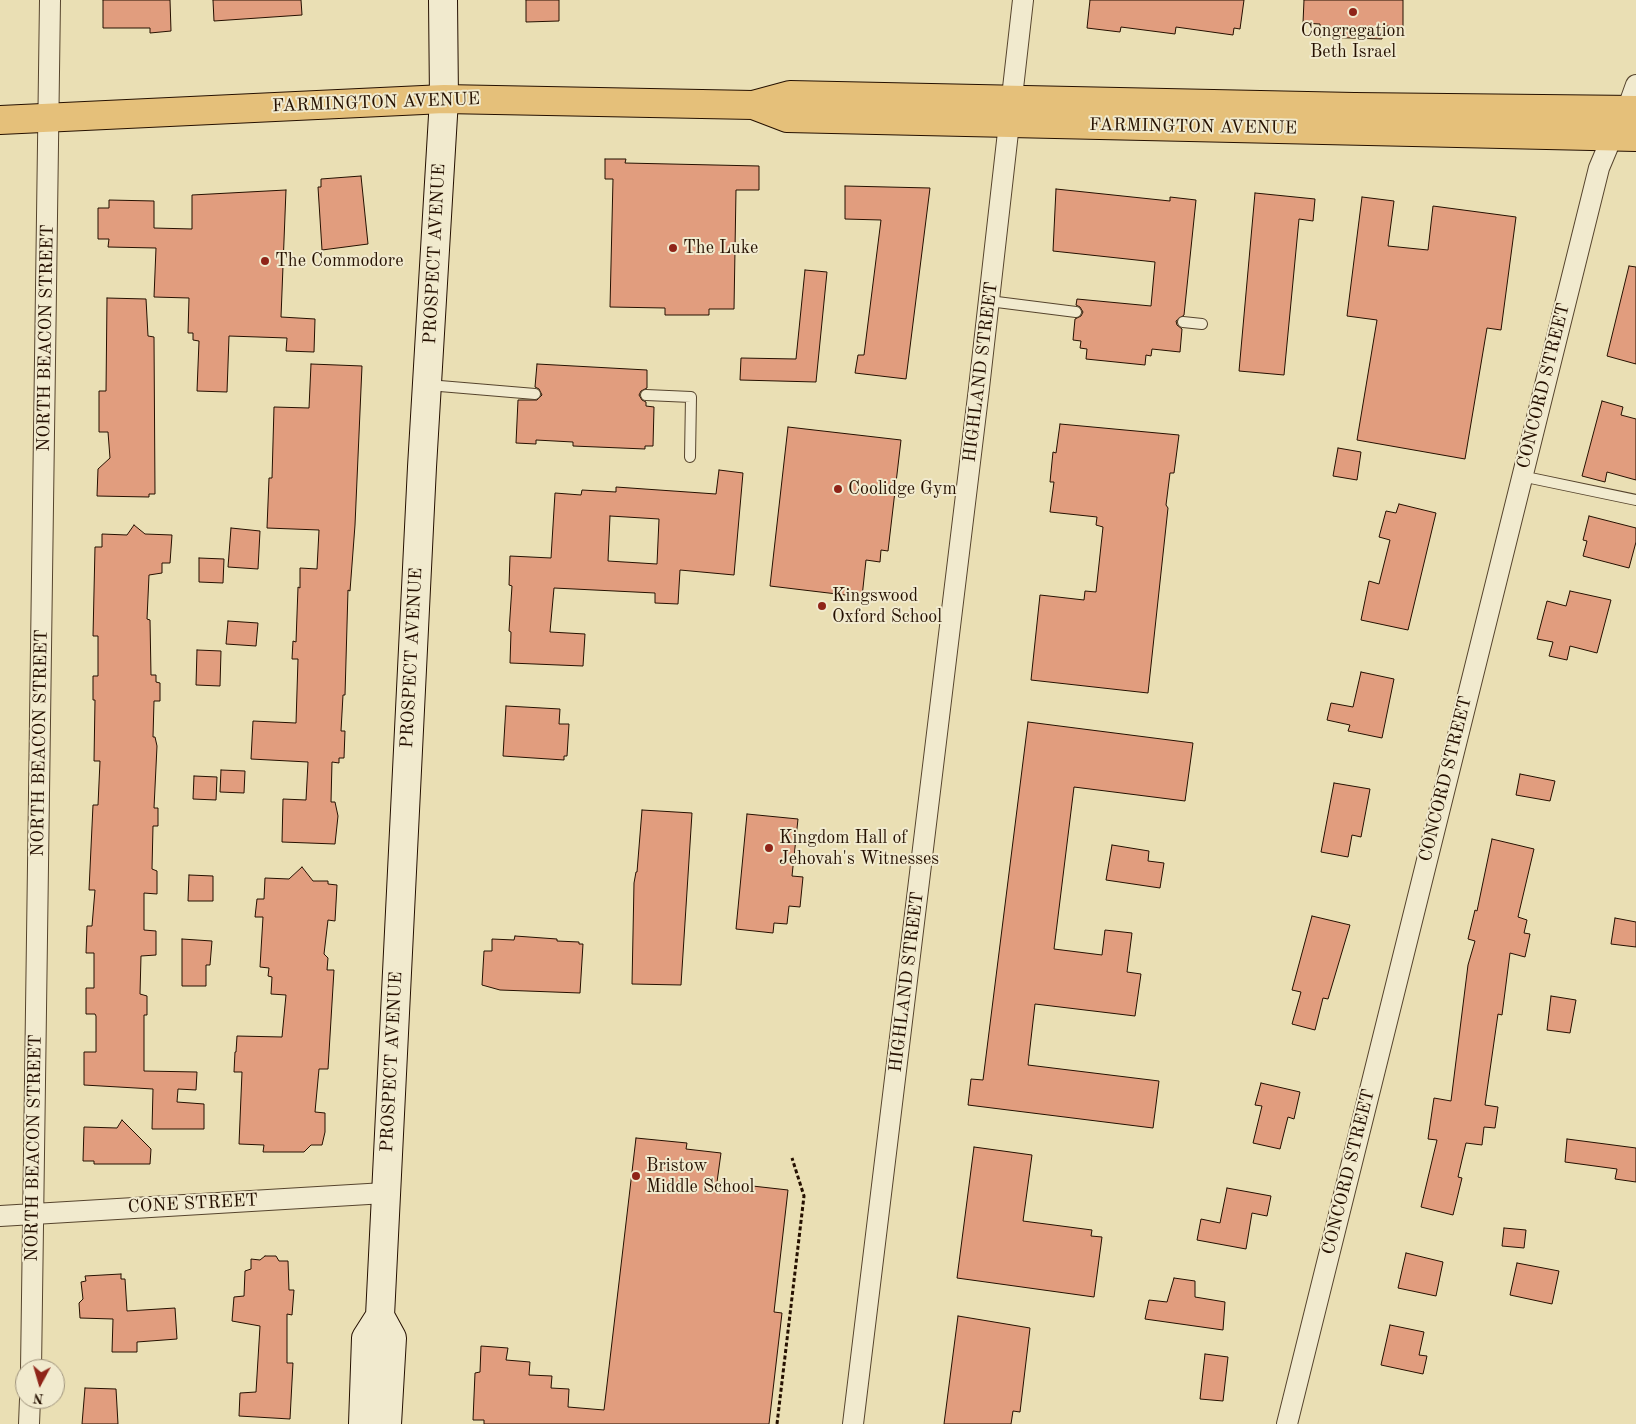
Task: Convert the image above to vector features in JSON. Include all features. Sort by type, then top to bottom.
[{"type":"main road","name":"PROSPECT AVENUE","points":[[380,1316],[427,385],[444,98],[443,0]]},
{"type":"main road","name":"FARMINGTON AVENUE","points":[[0,120],[444,98],[753,105],[790,94],[1011,112],[1624,137]]},
{"type":"main road","name":"FARMINGTON AVENUE","points":[[1011,112],[1354,108],[1632,110]]},
{"type":"main road","points":[[363,1424],[366,1338],[380,1316],[392,1338],[387,1424]]},
{"type":"street","name":"NORTH BEACON STREET","points":[[31,1359],[50,0]]},
{"type":"street","name":"HIGHLAND STREET","points":[[853,1424],[989,301],[1023,0]]},
{"type":"street","name":"CONCORD STREET","points":[[1287,1424],[1599,168],[1624,137],[1632,110],[1636,85]]},
{"type":"street","name":"CONE STREET","points":[[0,1216],[385,1193]]},
{"type":"street","points":[[30,1409],[30,1424]]},
{"type":"lane","points":[[989,301],[1076,312]]},
{"type":"lane","points":[[1183,322],[1202,324]]},
{"type":"lane","points":[[427,385],[535,394]]},
{"type":"lane","points":[[646,395],[692,397],[690,457]]},
{"type":"lane","points":[[1521,476],[1636,500]]},
{"type":"path","points":[[777,1424],[804,1196],[792,1158]]},
{"type":"building","points":[[103,0],[170,0],[171,31],[150,33],[150,28],[103,28]]},
{"type":"building","points":[[213,0],[301,0],[302,15],[214,21]]},
{"type":"building","points":[[526,0],[559,0],[559,21],[526,22]]},
{"type":"building","points":[[1090,0],[1244,0],[1240,29],[1234,28],[1233,35],[1176,27],[1175,34],[1121,27],[1120,32],[1087,28]]},
{"type":"building","name":"Congregation Beth Israel","points":[[1304,0],[1403,0],[1403,27],[1383,26],[1382,39],[1320,37],[1320,24],[1303,23]]},
{"type":"building","name":"The Luke","points":[[605,159],[626,159],[625,163],[759,166],[759,190],[736,190],[734,309],[709,309],[709,315],[665,315],[665,308],[610,307],[613,179],[605,179]]},
{"type":"building","points":[[361,176],[368,244],[322,250],[318,187],[321,187],[321,179]]},
{"type":"building","points":[[845,186],[930,188],[906,379],[855,373],[858,355],[864,355],[881,220],[845,219]]},
{"type":"building","points":[[1056,189],[1170,201],[1170,197],[1196,200],[1184,315],[1176,321],[1177,325],[1182,329],[1180,352],[1152,349],[1151,356],[1146,355],[1145,365],[1086,359],[1087,349],[1080,348],[1081,341],[1073,340],[1075,319],[1081,316],[1083,312],[1076,305],[1077,299],[1151,306],[1155,262],[1053,251]]},
{"type":"building","points":[[286,190],[281,317],[315,319],[314,352],[286,351],[287,338],[229,336],[227,392],[197,391],[199,341],[193,340],[193,333],[188,333],[189,298],[154,297],[156,248],[108,247],[109,239],[98,239],[98,208],[109,208],[109,200],[154,201],[154,228],[192,229],[192,195]]},
{"type":"building","points":[[1255,193],[1315,199],[1313,221],[1299,219],[1284,375],[1239,371]]},
{"type":"building","points":[[1362,197],[1394,201],[1388,246],[1428,250],[1433,206],[1516,217],[1501,330],[1487,328],[1465,459],[1357,440],[1377,320],[1347,316]]},
{"type":"building","points":[[1629,266],[1636,267],[1636,364],[1607,356]]},
{"type":"building","points":[[805,270],[827,272],[816,382],[740,380],[741,358],[796,359]]},
{"type":"building","points":[[107,298],[146,299],[148,336],[154,337],[155,494],[149,494],[149,497],[97,496],[98,469],[110,458],[108,432],[99,432],[99,391],[106,391]]},
{"type":"building","points":[[311,364],[362,366],[355,525],[350,591],[348,590],[345,695],[343,695],[341,731],[345,731],[344,758],[339,758],[339,763],[332,762],[331,802],[335,802],[338,816],[335,844],[282,842],[283,799],[306,800],[308,762],[251,759],[253,721],[296,723],[298,659],[292,659],[293,641],[296,642],[300,568],[317,569],[319,530],[267,528],[269,478],[272,478],[274,407],[309,408]]},
{"type":"building","points":[[537,364],[647,370],[647,388],[641,391],[639,395],[646,402],[646,406],[654,407],[653,446],[645,446],[645,449],[573,446],[573,442],[536,440],[536,444],[516,443],[518,400],[537,400],[542,395],[539,389],[535,387]]},
{"type":"building","points":[[1602,401],[1623,407],[1621,415],[1636,419],[1636,480],[1607,472],[1605,482],[1582,476]]},
{"type":"building","points":[[1060,424],[1179,435],[1174,473],[1170,473],[1166,505],[1168,508],[1148,693],[1031,680],[1040,595],[1084,600],[1085,591],[1096,592],[1103,527],[1096,525],[1097,517],[1050,512],[1054,482],[1050,482],[1053,452],[1056,453]]},
{"type":"building","name":"Coolidge Gym","points":[[788,427],[901,440],[888,551],[881,550],[880,562],[866,560],[862,597],[770,586]]},
{"type":"building","points":[[1338,448],[1361,452],[1357,480],[1333,476]]},
{"type":"building","points":[[719,470],[743,473],[734,575],[680,570],[678,604],[655,603],[655,593],[554,588],[550,632],[585,634],[583,666],[510,663],[511,632],[509,631],[512,586],[509,585],[510,556],[551,558],[555,493],[581,495],[582,490],[616,492],[616,487],[716,494]],"holes":[[[610,516],[659,519],[657,564],[608,561]]]},
{"type":"building","points":[[1399,504],[1436,513],[1408,630],[1361,620],[1369,581],[1379,584],[1390,540],[1379,537],[1386,511],[1396,513]]},
{"type":"building","points":[[1589,516],[1636,528],[1636,542],[1629,568],[1583,556],[1587,541],[1583,540]]},
{"type":"building","points":[[134,525],[145,534],[172,535],[170,563],[162,563],[162,573],[149,575],[147,619],[150,620],[151,675],[156,675],[156,682],[160,683],[160,701],[154,701],[153,737],[155,737],[157,746],[154,808],[158,808],[158,826],[153,826],[152,869],[157,871],[157,894],[144,893],[144,930],[156,931],[156,955],[141,956],[140,994],[147,996],[147,1015],[144,1015],[144,1071],[197,1072],[196,1090],[178,1089],[177,1102],[204,1104],[204,1129],[152,1129],[153,1089],[84,1085],[84,1052],[96,1052],[96,1016],[95,1014],[86,1014],[86,988],[94,988],[94,953],[86,953],[87,926],[92,926],[95,890],[89,890],[93,805],[98,805],[100,761],[94,761],[95,700],[93,700],[93,676],[98,676],[98,636],[93,636],[95,547],[102,547],[102,534],[127,535]]},
{"type":"building","points":[[231,528],[260,531],[258,569],[228,567]]},
{"type":"building","points":[[199,558],[224,559],[223,583],[199,582]]},
{"type":"building","points":[[1570,591],[1611,600],[1597,653],[1570,646],[1567,660],[1549,656],[1553,642],[1537,639],[1547,601],[1566,606]]},
{"type":"building","points":[[228,621],[258,623],[256,646],[226,644]]},
{"type":"building","points":[[197,650],[221,651],[220,686],[196,685]]},
{"type":"building","points":[[1361,672],[1394,679],[1382,738],[1348,731],[1350,725],[1327,720],[1331,703],[1353,707]]},
{"type":"building","points":[[506,706],[560,709],[559,724],[569,724],[567,756],[564,756],[564,760],[503,756]]},
{"type":"building","points":[[1028,722],[1193,743],[1185,801],[1074,787],[1054,949],[1102,955],[1105,930],[1132,933],[1127,972],[1141,974],[1135,1016],[1035,1004],[1028,1065],[1159,1081],[1153,1128],[968,1105],[971,1079],[983,1080]]},
{"type":"building","points":[[221,770],[245,771],[244,793],[220,792]]},
{"type":"building","points":[[1520,774],[1555,781],[1550,801],[1516,795]]},
{"type":"building","points":[[194,776],[217,777],[216,800],[193,799]]},
{"type":"building","points":[[1334,783],[1370,789],[1361,837],[1352,835],[1348,857],[1321,852]]},
{"type":"building","points":[[642,810],[692,813],[681,985],[632,984],[634,883],[637,872]]},
{"type":"building","name":"Kingdom Hall of Jehovah's Witnesses","points":[[747,814],[798,819],[792,876],[803,877],[800,907],[789,906],[787,924],[774,923],[773,933],[736,929]]},
{"type":"building","points":[[1492,839],[1534,849],[1518,917],[1527,920],[1524,933],[1530,934],[1525,957],[1510,953],[1502,1015],[1498,1014],[1485,1105],[1498,1107],[1495,1128],[1484,1127],[1482,1145],[1466,1143],[1458,1177],[1462,1178],[1453,1215],[1421,1207],[1437,1140],[1428,1139],[1434,1098],[1451,1101],[1468,965],[1475,941],[1468,939],[1475,910],[1477,911]]},
{"type":"building","points":[[1112,845],[1149,851],[1148,861],[1164,863],[1160,888],[1106,880]]},
{"type":"building","points":[[302,867],[313,881],[328,881],[328,884],[337,885],[335,921],[328,920],[324,954],[328,958],[327,970],[334,970],[328,1069],[319,1069],[315,1112],[325,1113],[325,1132],[322,1145],[311,1145],[304,1152],[263,1152],[264,1145],[239,1144],[242,1072],[234,1072],[237,1036],[282,1037],[286,995],[271,994],[272,977],[268,976],[269,968],[260,967],[263,917],[255,917],[257,899],[264,899],[265,878],[289,879]]},
{"type":"building","points":[[189,875],[213,876],[213,901],[188,901]]},
{"type":"building","points":[[1312,916],[1350,925],[1328,999],[1323,998],[1315,1030],[1292,1024],[1301,992],[1292,990]]},
{"type":"building","points":[[1615,918],[1636,922],[1636,947],[1611,944]]},
{"type":"building","points":[[515,936],[557,939],[557,941],[579,942],[579,944],[583,944],[580,993],[500,990],[482,985],[484,951],[492,951],[492,939],[514,940]]},
{"type":"building","points":[[182,939],[212,941],[210,965],[206,965],[206,986],[182,986]]},
{"type":"building","points":[[1551,996],[1576,1000],[1570,1033],[1547,1030]]},
{"type":"building","points":[[1261,1083],[1300,1092],[1294,1119],[1288,1117],[1280,1149],[1253,1143],[1262,1106],[1255,1105]]},
{"type":"building","points":[[122,1120],[151,1149],[150,1164],[94,1164],[94,1161],[83,1161],[84,1127],[117,1128]]},
{"type":"building","points":[[636,1138],[687,1143],[686,1149],[721,1153],[717,1182],[788,1190],[774,1312],[782,1313],[769,1424],[484,1424],[484,1420],[473,1420],[475,1373],[480,1372],[481,1346],[508,1348],[506,1360],[530,1362],[529,1375],[552,1376],[551,1388],[569,1389],[568,1407],[604,1410]]},
{"type":"building","points":[[1567,1139],[1636,1148],[1636,1182],[1615,1179],[1617,1169],[1565,1162]]},
{"type":"building","points":[[974,1147],[1032,1155],[1023,1221],[1092,1230],[1091,1236],[1102,1237],[1094,1297],[957,1278]]},
{"type":"building","points":[[1227,1188],[1271,1196],[1267,1216],[1252,1213],[1246,1249],[1197,1240],[1201,1219],[1220,1223]]},
{"type":"building","points":[[1504,1228],[1526,1230],[1524,1248],[1502,1246]]},
{"type":"building","points":[[1406,1253],[1443,1262],[1436,1296],[1398,1288]]},
{"type":"building","points":[[265,1256],[276,1256],[279,1261],[288,1261],[289,1290],[294,1290],[292,1315],[287,1314],[287,1363],[293,1363],[290,1419],[239,1416],[240,1393],[256,1392],[260,1326],[232,1321],[234,1297],[244,1296],[245,1271],[251,1269],[251,1259],[260,1260]]},
{"type":"building","points":[[1517,1263],[1559,1271],[1552,1304],[1510,1295]]},
{"type":"building","points":[[121,1274],[121,1279],[125,1279],[127,1311],[175,1308],[177,1339],[137,1342],[137,1352],[112,1352],[113,1319],[80,1318],[79,1303],[83,1299],[81,1282],[86,1281],[85,1276]]},
{"type":"building","points":[[1174,1278],[1195,1281],[1195,1297],[1225,1302],[1223,1330],[1145,1319],[1149,1300],[1167,1302]]},
{"type":"building","points":[[958,1316],[1030,1328],[1020,1412],[1013,1411],[1011,1424],[944,1424]]},
{"type":"building","points":[[1390,1325],[1424,1332],[1419,1355],[1427,1356],[1423,1374],[1381,1365]]},
{"type":"building","points":[[1205,1354],[1228,1357],[1223,1401],[1200,1399]]},
{"type":"building","points":[[85,1388],[116,1389],[118,1424],[82,1424]]},
{"type":"place","name":"Congregation Beth Israel","points":[[1353,12]]},
{"type":"place","name":"The Luke","points":[[673,248]]},
{"type":"place","name":"The Commodore","points":[[265,261]]},
{"type":"place","name":"Coolidge Gym","points":[[838,489]]},
{"type":"place","name":"Kingswood Oxford School","points":[[822,606]]},
{"type":"place","name":"Kingdom Hall of Jehovah's Witnesses","points":[[769,848]]},
{"type":"place","name":"Bristow Middle School","points":[[636,1176]]}]
